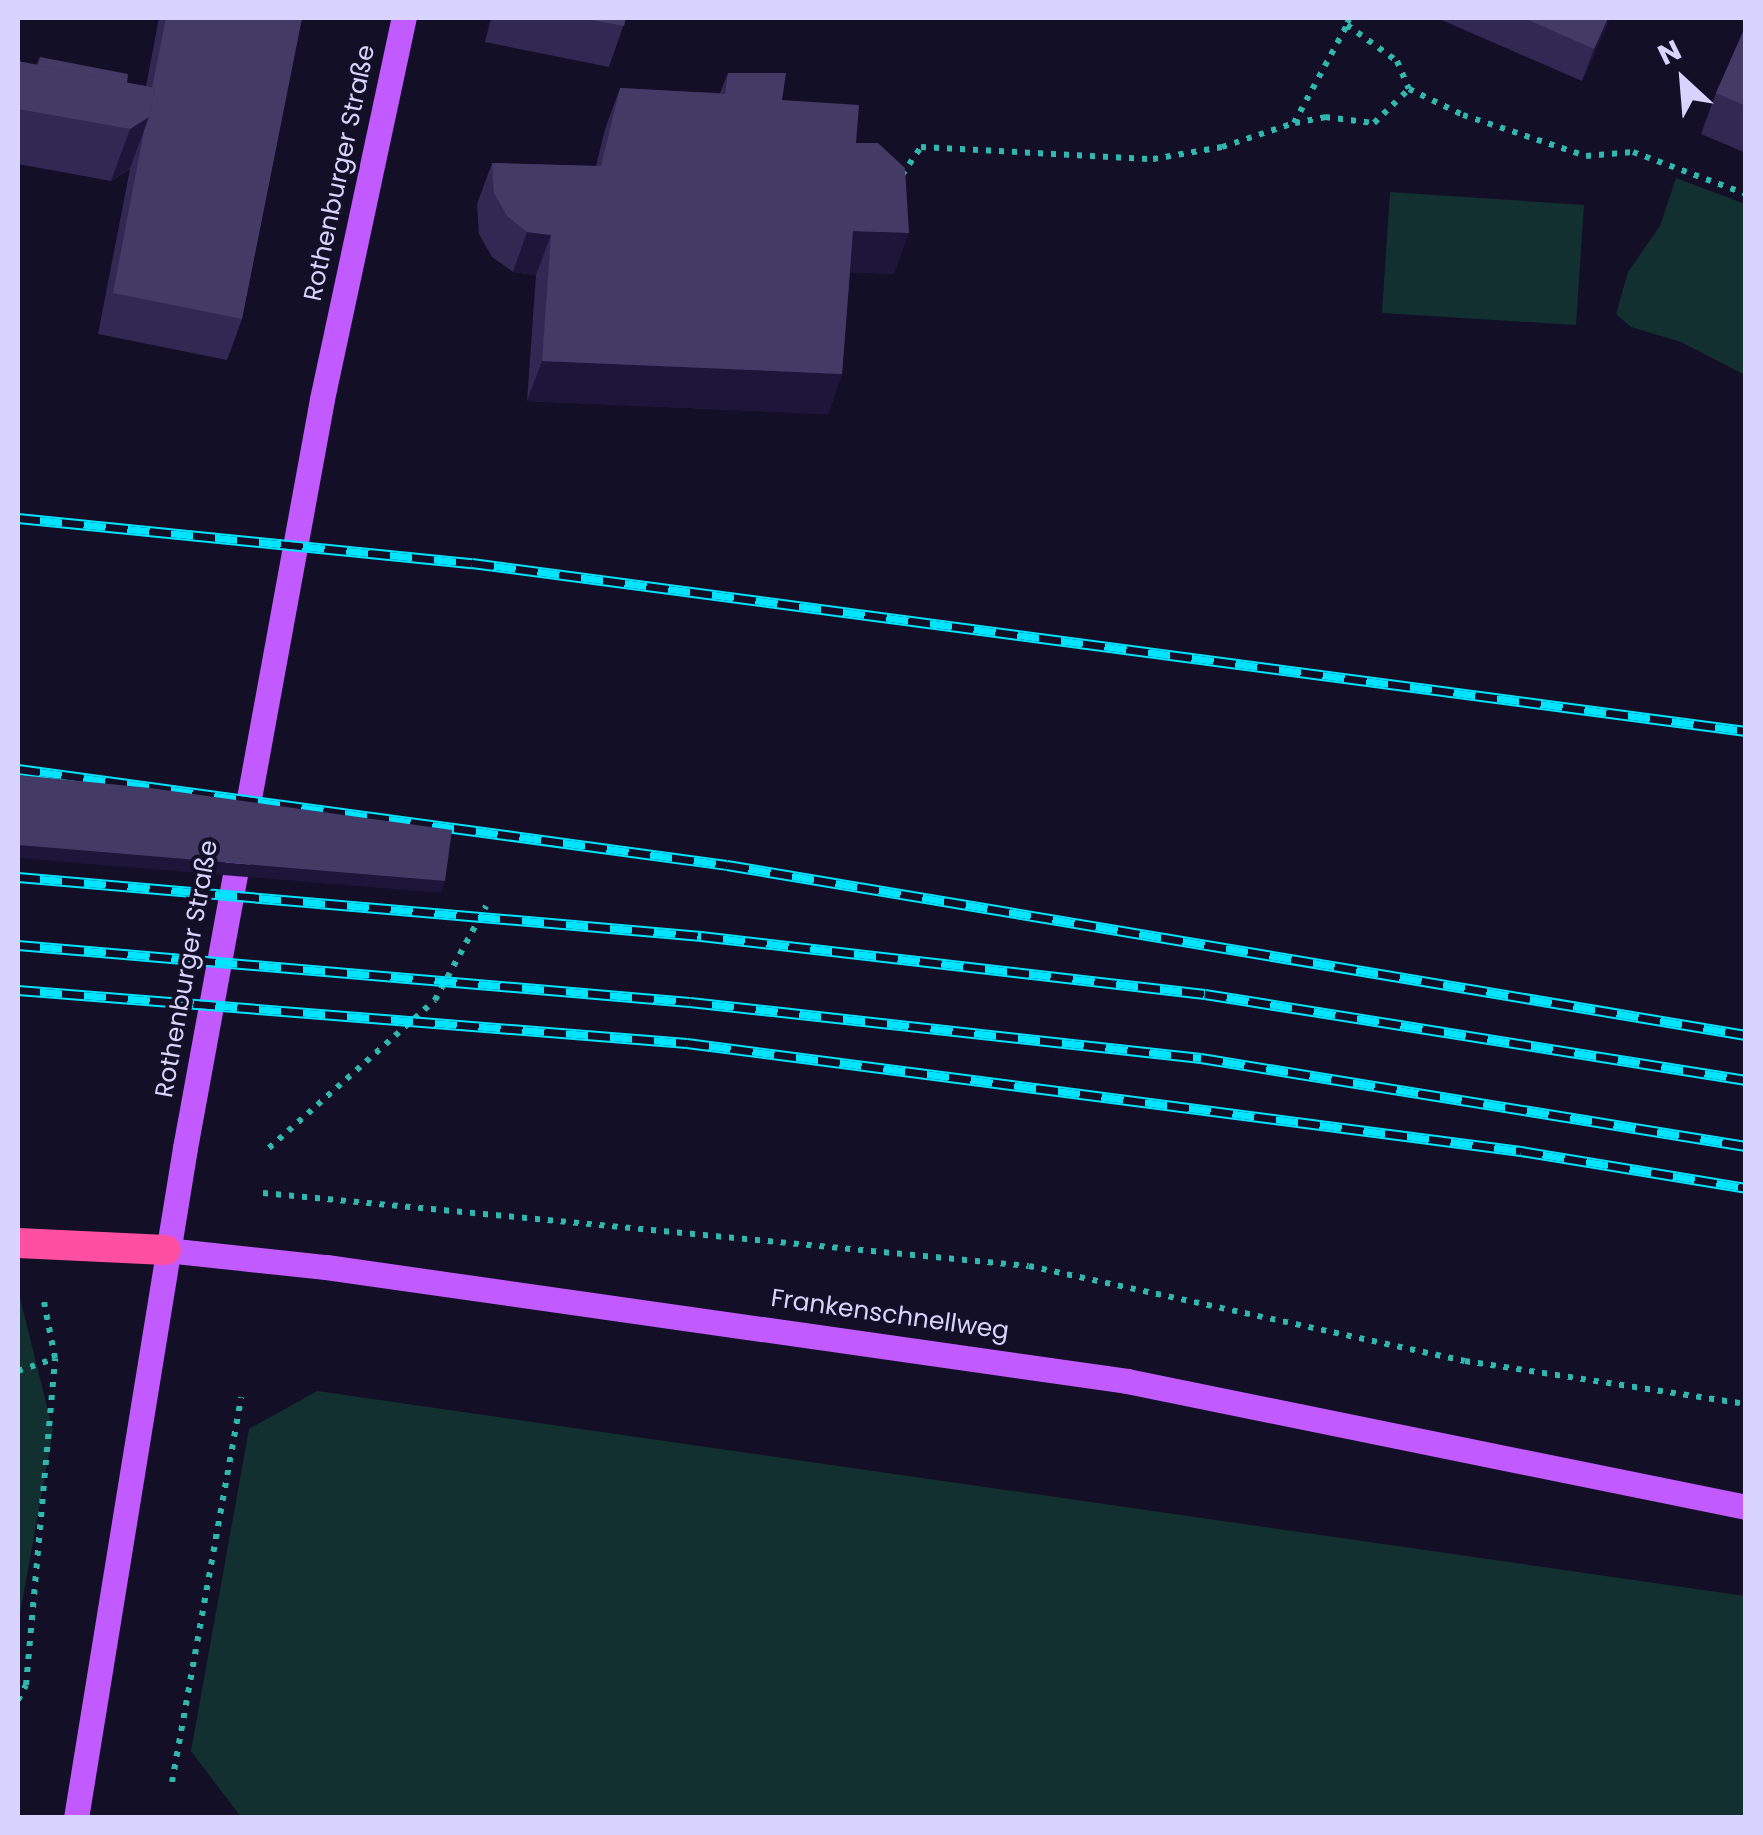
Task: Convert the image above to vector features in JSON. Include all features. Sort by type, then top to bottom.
[{"type":"highway","name":"Frankenschnellweg","points":[[29,1244],[166,1250]]},
{"type":"main road","name":"Rothenburger Straße","points":[[76,1818],[166,1250],[322,399],[404,18]]},
{"type":"main road","name":"Frankenschnellweg","points":[[166,1250],[365,1272],[1126,1381],[1746,1507]]},
{"type":"path","points":[[1294,123],[1348,21],[1398,61],[1410,89],[1537,145],[1586,156],[1633,152],[1746,194]]},
{"type":"path","points":[[903,192],[902,176],[920,147],[1152,159],[1222,147],[1325,117],[1374,123],[1410,89]]},
{"type":"path","points":[[269,1148],[435,1000],[486,906]]},
{"type":"path","points":[[263,1192],[1028,1266],[1465,1361],[1746,1404]]},
{"type":"path","points":[[18,1700],[26,1686],[55,1358],[29,1244]]},
{"type":"path","points":[[18,1371],[55,1358]]},
{"type":"path","points":[[172,1782],[241,1396]]},
{"type":"green space","points":[[1676,178],[1745,204],[1745,375],[1681,342],[1631,327],[1616,314],[1628,272],[1660,226]]},
{"type":"green space","points":[[1390,192],[1584,205],[1576,325],[1382,313]]},
{"type":"green space","points":[[18,1290],[53,1431],[18,1625]]},
{"type":"green space","points":[[317,1391],[1745,1596],[1745,1817],[241,1817],[191,1751],[249,1429]]},
{"type":"building","points":[[166,18],[302,18],[242,319],[113,293]]},
{"type":"building","points":[[580,18],[626,18],[624,26]]},
{"type":"building","points":[[1524,18],[1608,18],[1594,49]]},
{"type":"building","points":[[1746,25],[1746,106],[1716,93]]},
{"type":"building","points":[[40,57],[128,74],[127,83],[38,65]]},
{"type":"building","points":[[18,61],[155,88],[149,117],[130,129],[18,109]]},
{"type":"building","points":[[728,73],[786,73],[782,100],[859,105],[856,143],[878,143],[905,168],[909,233],[853,231],[842,374],[542,361],[551,235],[527,232],[507,216],[494,193],[492,163],[601,166],[620,88],[725,94]]},
{"type":"building","points":[[18,775],[150,788],[452,830],[445,881],[18,845]]},
{"type":"railway","points":[[18,518],[472,563],[1746,731]]},
{"type":"railway","points":[[18,769],[727,865],[1746,1035]]},
{"type":"railway","points":[[18,877],[701,936],[1205,994],[1746,1080]]},
{"type":"railway","points":[[18,945],[690,1002],[1201,1058],[1746,1146]]},
{"type":"railway","points":[[18,990],[687,1043],[1521,1151],[1746,1188]]}]
